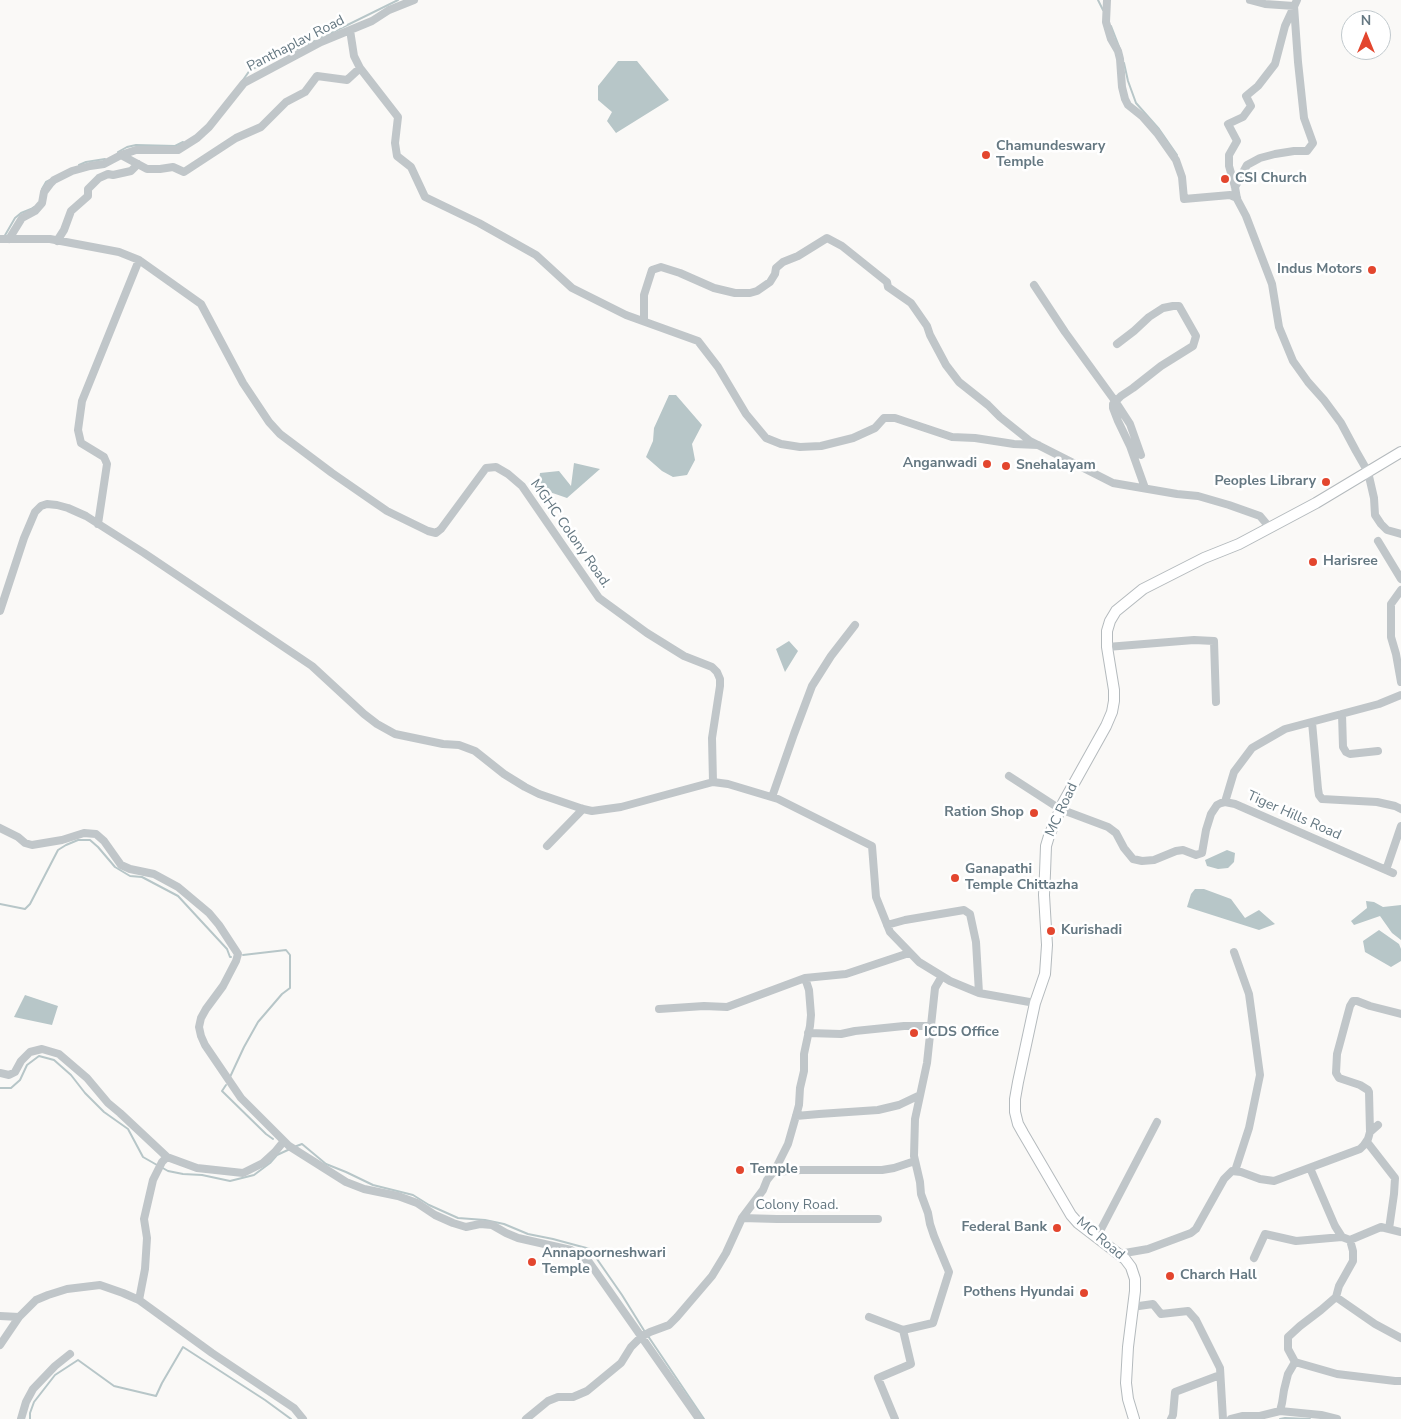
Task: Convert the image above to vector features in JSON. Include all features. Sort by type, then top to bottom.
[{"type":"main road","name":"MC Road","points":[[1134,1419],[1128,1399],[1126,1383],[1135,1291],[1135,1279],[1131,1267],[1125,1259],[1078,1223],[1071,1215],[1018,1124],[1015,1112],[1015,1099],[1035,1003],[1046,974],[1047,945],[1044,895],[1046,846],[1060,809],[1112,712],[1114,690],[1107,647],[1107,631],[1116,611],[1143,589],[1204,558],[1239,544],[1316,504],[1401,452]]},
{"type":"street","name":"Panthaplav Road","points":[[4,239],[22,218],[35,211],[42,203],[44,192],[54,180],[72,171],[104,164],[136,150],[178,150],[198,138],[209,128],[244,83],[321,42],[414,0]]},
{"type":"street","points":[[1106,0],[1106,22],[1120,59],[1125,99],[1128,105],[1143,117],[1157,133],[1176,160],[1182,177],[1184,198],[1230,195],[1236,198]]},
{"type":"street","points":[[1250,0],[1265,4],[1296,3]]},
{"type":"street","points":[[1235,187],[1247,165],[1260,158],[1294,151],[1307,151],[1313,143],[1304,118],[1298,62],[1296,3]]},
{"type":"street","points":[[1296,3],[1286,26],[1275,64],[1258,86],[1246,96],[1251,106],[1243,117],[1228,124],[1237,142],[1229,155],[1228,166],[1235,187],[1236,198],[1246,216],[1272,284],[1279,327],[1293,361],[1341,423],[1368,472],[1374,498],[1375,515],[1387,530],[1401,534]]},
{"type":"street","points":[[350,30],[354,56],[360,68],[398,117],[395,143],[397,156],[411,167],[425,197],[479,223],[536,255],[572,288],[626,315],[698,341],[718,366],[746,414],[766,438],[781,444],[800,447],[821,446],[853,438],[875,428],[884,418],[895,418],[952,437],[1038,445]]},
{"type":"street","points":[[121,155],[147,169],[173,167],[184,172],[236,138],[260,127],[286,102],[305,92],[317,76],[347,80],[360,68]]},
{"type":"street","points":[[57,241],[64,230],[71,211],[88,196],[88,189],[99,178],[108,174],[113,175],[131,171],[138,164]]},
{"type":"street","points":[[644,321],[644,295],[652,270],[661,267],[714,288],[735,293],[750,293],[757,291],[770,282],[776,268],[783,262],[798,256],[827,238],[842,246],[887,282],[888,286],[911,303],[927,326],[946,365],[959,382],[1030,441],[1113,483],[1198,496],[1260,516],[1270,528]]},
{"type":"street","name":"MGHC Colony Road.","points":[[4,239],[57,241],[119,252],[139,260],[201,304],[243,384],[269,422],[280,434],[387,511],[432,533],[436,533],[441,529],[486,468],[492,466],[500,469],[522,486],[599,598],[647,633],[684,656],[712,667],[717,672],[720,686],[712,738],[713,782]]},
{"type":"street","points":[[98,524],[107,464],[104,457],[82,443],[78,430],[82,401],[139,260]]},
{"type":"street","points":[[1034,286],[1130,424],[1141,455]]},
{"type":"street","points":[[1117,344],[1163,308],[1173,306],[1179,306],[1196,336],[1193,346],[1161,366],[1113,404],[1144,488]]},
{"type":"street","points":[[0,611],[35,512],[41,506],[47,504],[68,508],[98,524],[144,553],[312,666],[364,714],[395,734],[443,744],[459,745],[475,751],[524,787],[583,810],[621,807],[713,782],[728,784],[778,799],[872,846],[876,897],[887,925],[890,932],[919,962],[950,981],[979,993],[1035,1003]]},
{"type":"street","points":[[1378,541],[1401,578]]},
{"type":"street","points":[[1401,590],[1391,604],[1391,637],[1401,682]]},
{"type":"street","points":[[772,797],[812,686],[855,625]]},
{"type":"street","points":[[1107,647],[1194,640],[1214,641],[1216,702]]},
{"type":"street","points":[[1226,802],[1234,772],[1252,748],[1286,728],[1379,704],[1401,695]]},
{"type":"street","points":[[1342,714],[1343,747],[1346,752],[1350,754],[1378,751]]},
{"type":"street","points":[[1312,722],[1318,789],[1319,796],[1322,799],[1377,802],[1401,809]]},
{"type":"street","points":[[1009,776],[1060,809]]},
{"type":"street","name":"Tiger Hills Road","points":[[1060,809],[1108,827],[1116,834],[1133,859],[1142,861],[1154,860],[1183,850],[1196,855],[1202,853],[1211,814],[1217,805],[1226,802],[1236,804],[1390,872],[1401,826]]},
{"type":"street","points":[[547,846],[583,810]]},
{"type":"street","points":[[0,828],[18,837],[25,843],[32,845],[62,840],[84,832],[96,834],[104,841],[121,865],[154,874],[178,887],[209,913],[238,954],[223,986],[206,1009],[199,1027],[205,1045],[241,1098],[286,1143],[346,1182],[364,1189],[398,1196],[417,1203],[435,1215],[466,1227],[480,1224],[492,1225],[518,1238],[571,1250],[589,1262],[645,1335],[699,1419]]},
{"type":"street","points":[[887,925],[964,910],[970,914],[976,942],[979,993]]},
{"type":"street","points":[[1119,1254],[1148,1249],[1191,1233],[1196,1229],[1224,1178],[1234,1171],[1249,1128],[1260,1075],[1249,994],[1234,952]]},
{"type":"street","points":[[659,1009],[704,1006],[727,1007],[805,978],[846,974],[910,953]]},
{"type":"street","points":[[869,1316],[903,1330],[933,1323],[949,1272],[934,1236],[921,1194],[914,1160],[915,1124],[927,1063],[935,988],[942,976]]},
{"type":"street","name":"Colony Road.","points":[[742,1218],[763,1190],[788,1144],[799,1105],[804,1071],[804,1054],[811,1016],[809,990],[805,978]]},
{"type":"street","points":[[1234,1171],[1274,1181],[1360,1149],[1367,1142],[1370,1132],[1369,1092],[1360,1085],[1339,1078],[1336,1073],[1337,1054],[1350,1006],[1353,1001],[1356,1001],[1401,1014]]},
{"type":"street","points":[[808,1033],[819,1030],[841,1034],[904,1026],[930,1026]]},
{"type":"street","points":[[0,1073],[10,1075],[15,1072],[30,1052],[42,1049],[59,1054],[87,1078],[108,1103],[165,1160],[197,1168],[243,1174],[263,1163],[286,1143]]},
{"type":"street","points":[[796,1116],[878,1110],[899,1105],[920,1095]]},
{"type":"street","points":[[1097,1237],[1157,1122]]},
{"type":"street","points":[[1370,1132],[1378,1125]]},
{"type":"street","points":[[1367,1142],[1395,1178],[1389,1229]]},
{"type":"street","points":[[138,1300],[145,1269],[147,1238],[144,1219],[153,1180],[165,1160]]},
{"type":"street","points":[[773,1172],[882,1170],[894,1168],[914,1160]]},
{"type":"street","points":[[1310,1168],[1334,1226],[1342,1237]]},
{"type":"street","points":[[526,1419],[548,1401],[558,1397],[574,1396],[587,1391],[621,1363],[632,1347],[645,1335],[669,1324],[677,1317],[712,1276],[726,1253],[742,1218]]},
{"type":"street","name":"Colony Road.","points":[[742,1218],[878,1219]]},
{"type":"street","points":[[1254,1258],[1265,1234],[1296,1241],[1342,1237],[1350,1240],[1381,1227],[1401,1232]]},
{"type":"street","points":[[1350,1240],[1353,1261],[1339,1286],[1336,1297],[1288,1337],[1288,1349],[1296,1362],[1336,1374],[1401,1381]]},
{"type":"street","points":[[0,1345],[19,1317],[36,1300],[68,1289],[100,1285],[138,1300],[294,1408],[303,1419]]},
{"type":"street","points":[[1336,1297],[1375,1324],[1401,1338]]},
{"type":"street","points":[[1132,1307],[1153,1304],[1161,1314],[1188,1311],[1196,1320],[1220,1368],[1223,1419]]},
{"type":"street","points":[[0,1316],[19,1317]]},
{"type":"street","points":[[895,1419],[878,1378],[911,1364],[903,1330]]},
{"type":"street","points":[[21,1419],[26,1402],[33,1389],[55,1366],[70,1354]]},
{"type":"street","points":[[1280,1411],[1288,1374],[1296,1362]]},
{"type":"street","points":[[1171,1419],[1175,1392],[1220,1375]]},
{"type":"street","points":[[1232,1419],[1243,1416],[1260,1416],[1280,1411],[1321,1415],[1337,1419]]},
{"type":"shaded area","points":[[618,61],[637,61],[669,100],[616,133],[607,121],[612,112],[598,100],[598,86]]},
{"type":"shaded area","points":[[669,395],[676,395],[702,425],[692,444],[695,460],[687,475],[673,477],[662,471],[646,457],[653,441],[654,428]]},
{"type":"shaded area","points":[[574,463],[600,469],[567,498],[538,488],[540,473],[559,471],[571,486]]},
{"type":"shaded area","points":[[789,641],[798,651],[785,672],[776,649]]},
{"type":"shaded area","points":[[1227,850],[1235,853],[1234,862],[1228,868],[1218,869],[1207,866],[1205,860]]},
{"type":"shaded area","points":[[1195,889],[1204,889],[1231,899],[1245,918],[1259,910],[1275,924],[1259,930],[1187,907],[1191,894]]},
{"type":"shaded area","points":[[1366,901],[1374,902],[1383,907],[1401,905],[1401,940],[1392,933],[1380,916],[1354,925],[1351,921],[1367,908]]},
{"type":"shaded area","points":[[1379,930],[1399,944],[1401,949],[1401,961],[1391,967],[1365,952],[1363,941]]},
{"type":"shaded area","points":[[25,995],[58,1006],[52,1025],[14,1017]]},
{"type":"waterway","points":[[321,38],[398,0]]},
{"type":"waterway","points":[[1098,0],[1103,10]]},
{"type":"waterway","points":[[1111,26],[1120,49]]},
{"type":"waterway","points":[[243,80],[250,70],[315,41]]},
{"type":"waterway","points":[[1124,63],[1136,103],[1159,129],[1177,155]]},
{"type":"waterway","points":[[118,152],[136,145],[175,146],[183,142]]},
{"type":"waterway","points":[[79,165],[105,159]]},
{"type":"waterway","points":[[42,189],[46,182],[50,180]]},
{"type":"waterway","points":[[4,237],[15,218],[34,207]]},
{"type":"waterway","points":[[0,904],[25,909],[30,904],[58,850],[78,840],[90,840],[115,867],[130,876],[142,877],[178,896],[227,949],[231,957]]},
{"type":"waterway","points":[[230,1077],[258,1022],[282,994],[290,988],[290,955],[286,950],[243,955]]},
{"type":"waterway","points":[[0,1088],[11,1088],[20,1080],[27,1065],[39,1056],[54,1060],[71,1075],[85,1093],[104,1112],[128,1129],[143,1157],[157,1165]]},
{"type":"waterway","points":[[226,1085],[222,1091],[273,1139]]},
{"type":"waterway","points":[[294,1147],[302,1144],[326,1164],[373,1185],[413,1195],[429,1205],[458,1218],[485,1220],[504,1224],[528,1234],[590,1249],[645,1332]]},
{"type":"waterway","points":[[161,1167],[168,1171],[230,1181],[254,1175],[277,1155],[290,1149]]},
{"type":"waterway","points":[[648,1336],[704,1419]]},
{"type":"waterway","points":[[30,1419],[34,1402],[55,1375],[78,1360],[114,1386],[156,1396],[183,1347],[291,1419]]},
{"type":"waterway","points":[[1280,1419],[1310,1419]]},
{"type":"place","name":"Chamundeswary Temple","points":[[986,155]]},
{"type":"place","name":"CSI Church","points":[[1225,179]]},
{"type":"place","name":"Indus Motors","points":[[1372,270]]},
{"type":"place","name":"Anganwadi","points":[[987,464]]},
{"type":"place","name":"Snehalayam","points":[[1006,466]]},
{"type":"place","name":"Peoples Library","points":[[1326,482]]},
{"type":"place","name":"Harisree","points":[[1313,562]]},
{"type":"place","name":"Ration Shop","points":[[1034,813]]},
{"type":"place","name":"Ganapathi Temple Chittazha","points":[[955,878]]},
{"type":"place","name":"Kurishadi","points":[[1051,931]]},
{"type":"place","name":"ICDS Office","points":[[914,1033]]},
{"type":"place","name":"Temple","points":[[740,1170]]},
{"type":"place","name":"Federal Bank","points":[[1057,1228]]},
{"type":"place","name":"Annapoorneshwari Temple","points":[[532,1262]]},
{"type":"place","name":"Charch Hall","points":[[1170,1276]]},
{"type":"place","name":"Pothens Hyundai","points":[[1084,1293]]}]
